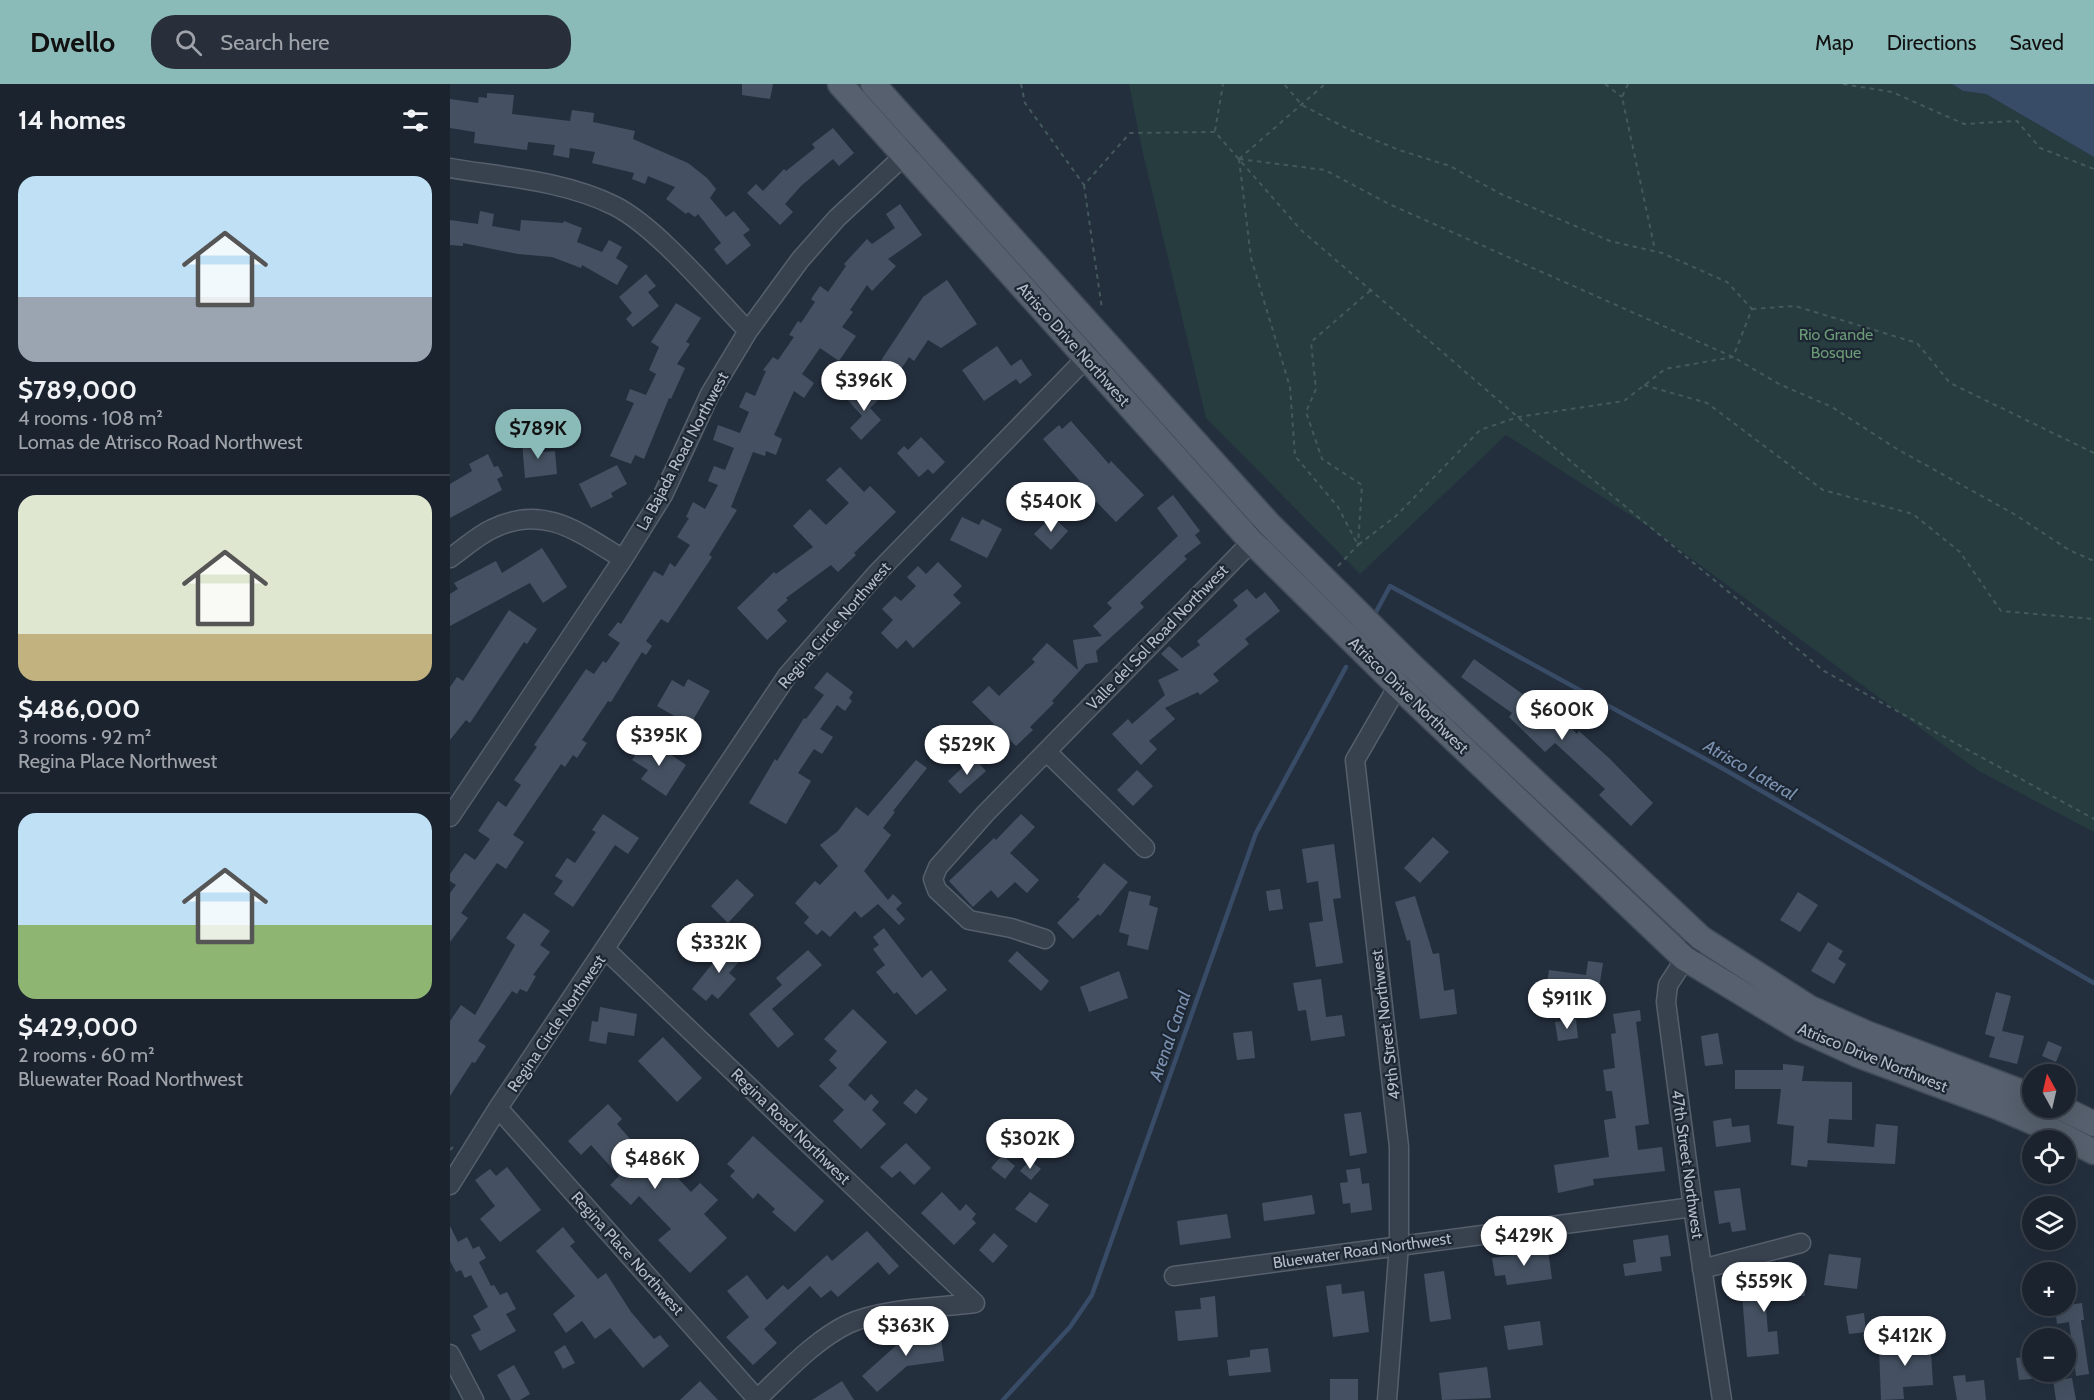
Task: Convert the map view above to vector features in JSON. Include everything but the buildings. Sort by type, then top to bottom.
[{"type":"main road","name":"Atrisco Drive Northwest","points":[[840,84],[913,147],[1105,342],[1404,675],[1684,958],[1801,1029],[1858,1054],[1998,1107],[2056,1132],[2094,1152]]},
{"type":"main road","name":"Atrisco Drive Northwest","points":[[873,84],[913,147],[1085,357],[1250,540],[1701,938],[1810,1008],[1866,1033],[2022,1092]]},
{"type":"main road","points":[[2076,1115],[2094,1124]]},
{"type":"street","name":"La Bajada Road Northwest","points":[[450,817],[623,559],[663,495],[710,394],[748,331],[800,260],[837,218],[913,147]]},
{"type":"street","points":[[450,168],[567,188],[615,206],[651,232],[748,331]]},
{"type":"street","name":"Regina Circle Northwest","points":[[450,1185],[498,1108],[606,950],[787,676],[878,572],[1085,357],[1105,342]]},
{"type":"street","points":[[450,558],[491,530],[513,521],[540,518],[563,524],[623,559]]},
{"type":"street","name":"Valle del Sol Road Northwest","points":[[1045,939],[1011,928],[969,920],[937,890],[933,879],[938,867],[985,814],[1250,540],[1269,524]]},
{"type":"street","name":"49th Street Northwest","points":[[1387,1400],[1399,1245],[1400,1147],[1354,760],[1404,675]]},
{"type":"street","points":[[1047,752],[1145,848]]},
{"type":"street","name":"47th Street Northwest","points":[[1701,938],[1684,958],[1668,985],[1666,1002],[1693,1207],[1722,1400]]},
{"type":"street","name":"Regina Road Northwest","points":[[606,950],[975,1303],[879,1316],[849,1323],[825,1337],[757,1399]]},
{"type":"street","name":"Regina Place Northwest","points":[[498,1108],[757,1399]]},
{"type":"street","name":"Bluewater Road Northwest","points":[[1174,1276],[1693,1207]]},
{"type":"street","points":[[1702,1269],[1801,1244]]},
{"type":"street","points":[[450,1354],[474,1400]]},
{"type":"path","points":[[1021,84],[1025,103],[1084,185],[1102,310]]},
{"type":"path","points":[[1215,132],[1223,84]]},
{"type":"path","points":[[1284,84],[1302,105],[1399,150],[1450,166],[1501,194],[1599,236],[1656,251],[1727,282],[1752,309]]},
{"type":"path","points":[[1239,159],[1325,84]]},
{"type":"path","points":[[1605,84],[1622,97]]},
{"type":"path","points":[[1628,84],[1622,97],[1656,251]]},
{"type":"path","points":[[1843,84],[1892,92],[1964,124],[2017,121],[2040,148],[2094,169]]},
{"type":"path","points":[[1084,185],[1130,133],[1215,132],[1301,230],[1518,417],[1824,671],[2094,819]]},
{"type":"path","points":[[1239,159],[1325,170],[1389,204],[1733,357],[1779,384],[1832,407],[1897,448],[2014,513],[2069,550],[2094,561]]},
{"type":"path","points":[[1239,159],[1251,258],[1290,387],[1295,456],[1338,507],[1358,545]]},
{"type":"path","points":[[1358,545],[1362,485],[1322,459],[1306,411],[1316,389],[1311,342],[1371,290]]},
{"type":"path","points":[[1752,309],[1795,306],[1917,343],[1950,383],[2094,453]]},
{"type":"path","points":[[1733,357],[1752,309]]},
{"type":"path","points":[[1332,572],[1358,545],[1396,516],[1480,430],[1518,417],[1624,401],[1665,369],[1733,357]]},
{"type":"path","points":[[1644,385],[1707,403],[1822,490],[1913,514],[1960,552],[2001,611],[2094,619]]},
{"type":"green space","name":"Rio Grande Bosque","points":[[1129,84],[1952,84],[1963,91],[1986,94],[2094,157],[2094,832],[1977,770],[1646,525],[1506,435],[1360,574],[1206,418],[1142,149]]},
{"type":"water","points":[[1952,84],[2094,84],[2094,157],[1986,94],[1963,91]]},
{"type":"waterway","name":"Atrisco Lateral","points":[[1376,612],[1390,586],[1720,767],[2094,983]]},
{"type":"waterway","name":"Arenal Canal","points":[[1003,1400],[1070,1327],[1092,1295],[1256,833],[1346,667]]}]
